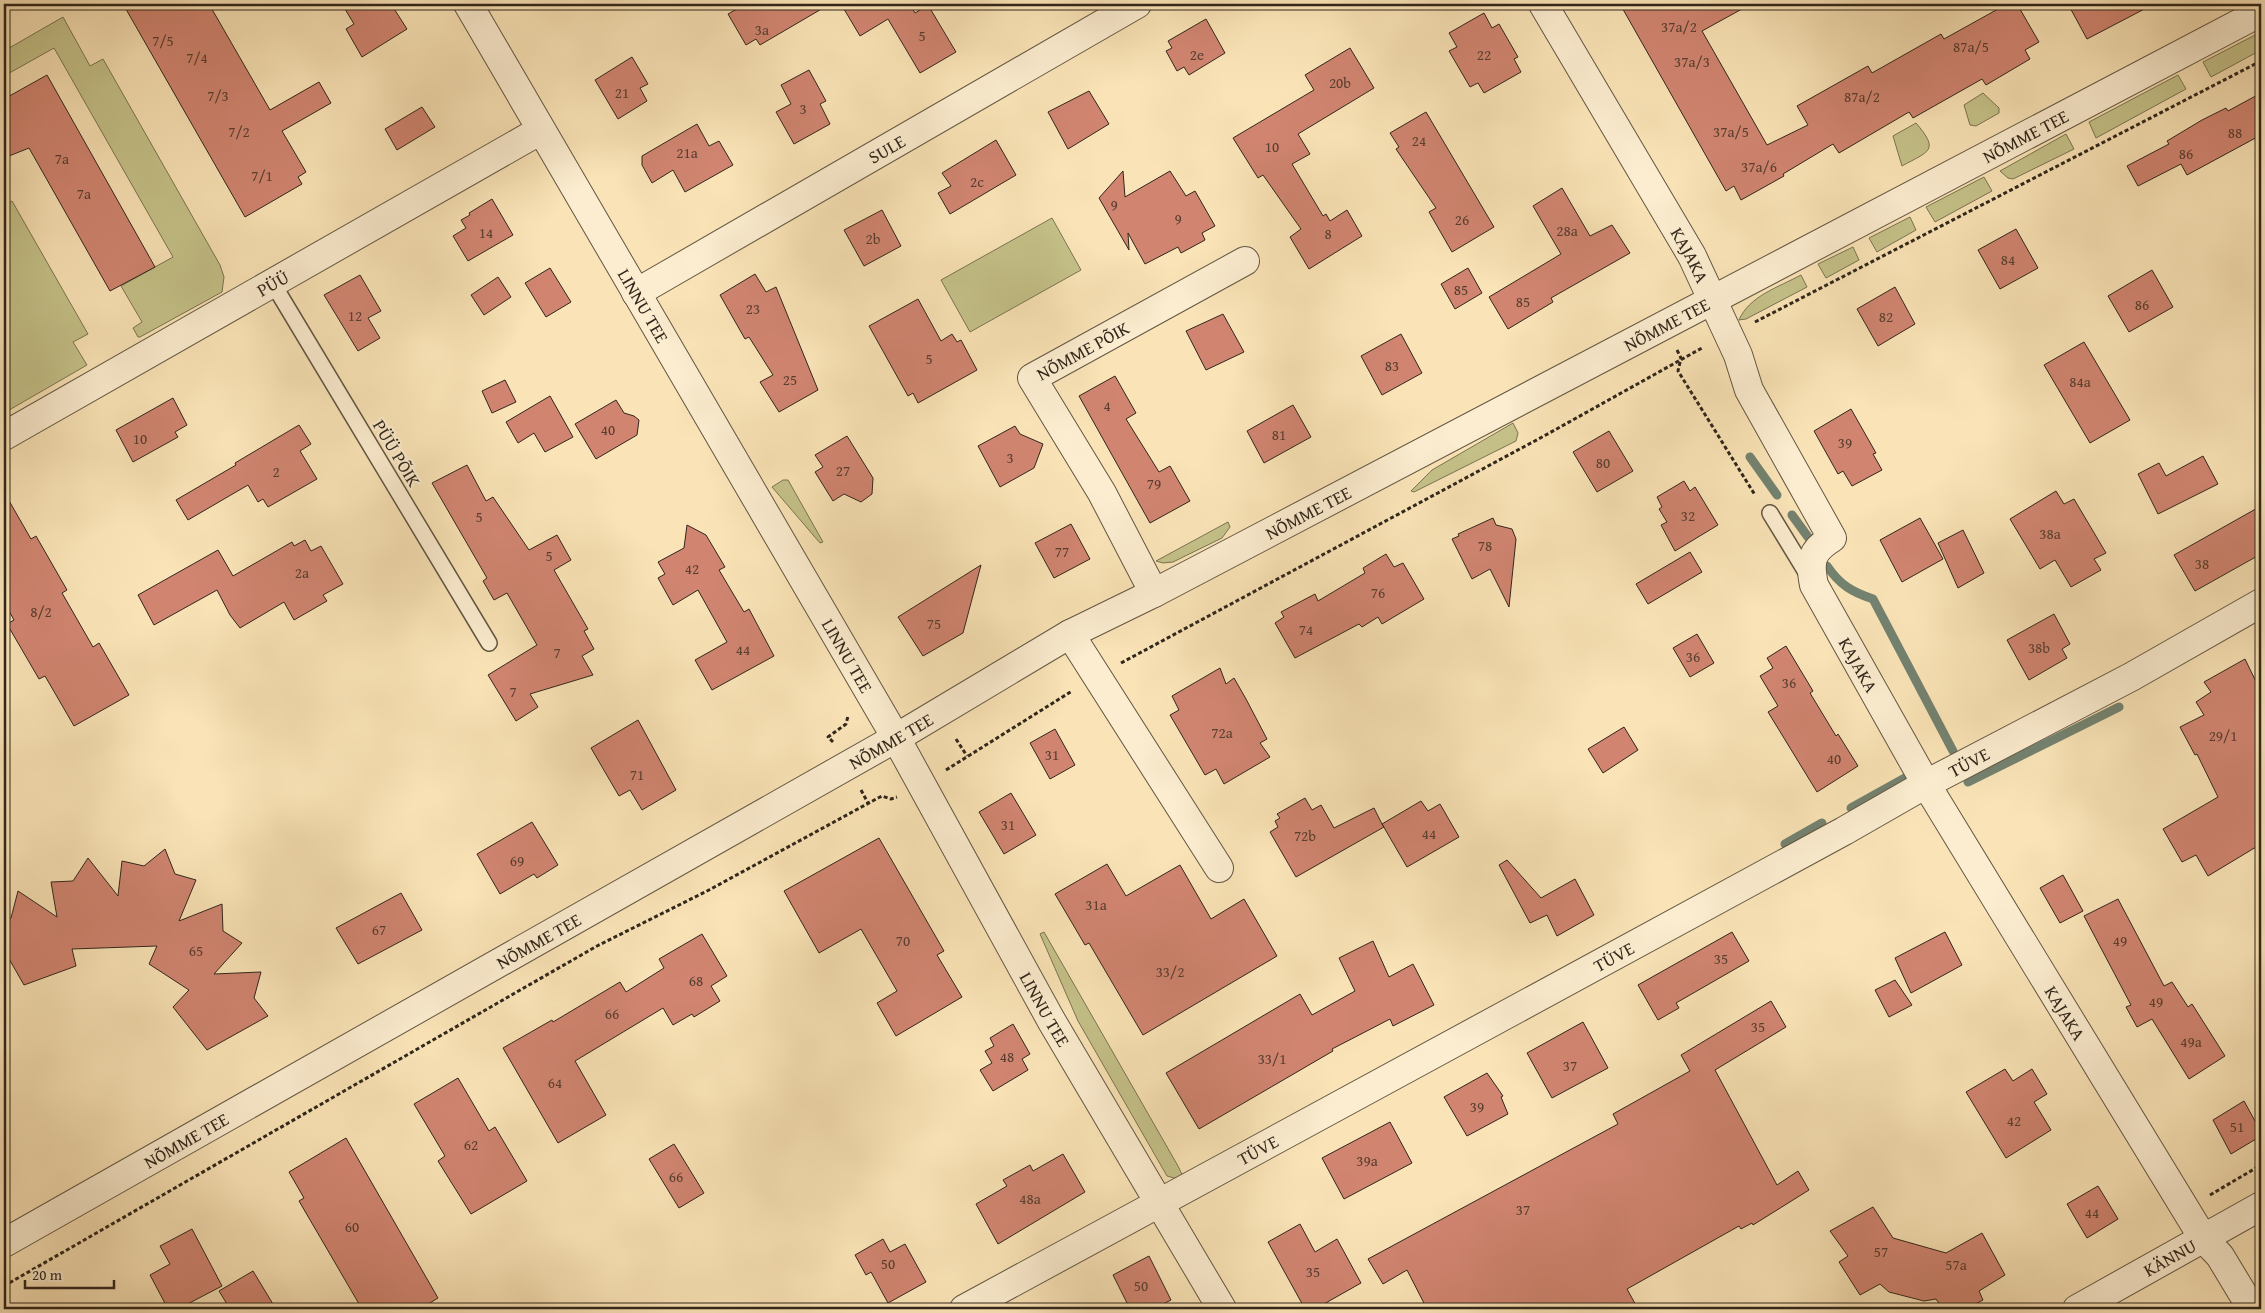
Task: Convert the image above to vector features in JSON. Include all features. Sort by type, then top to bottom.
[{"type":"street","name":"LINNU TEE","points":[[468,4],[896,738],[1052,1020],[1222,1309]]},
{"type":"street","name":"SULE","points":[[636,293],[1137,4]]},
{"type":"street","name":"KAJAKA","points":[[1543,4],[1688,249],[1738,355],[1749,390],[1832,538],[1820,545],[1813,556],[1811,569],[1814,585],[1926,784],[2185,1210],[2203,1238],[2220,1256],[2252,1309]]},
{"type":"street","name":"NÕMME TEE","points":[[4,1243],[896,738],[1070,634],[1154,593],[2261,12]]},
{"type":"street","name":"PÜÜ","points":[[4,436],[541,130]]},
{"type":"street","name":"NÕMME PÕIK","points":[[1154,593],[1102,494],[1032,378],[1245,260]]},
{"type":"street","name":"TÜVE","points":[[964,1309],[1926,784],[2130,678],[2261,603]]},
{"type":"street","points":[[1070,634],[1219,868]]},
{"type":"street","name":"KÄNNU","points":[[2077,1309],[2261,1206]]},
{"type":"lane","name":"PÜÜ PÕIK","points":[[272,282],[489,643]]},
{"type":"lane","points":[[1770,513],[1814,585]]},
{"type":"path","points":[[1748,325],[2261,60]]},
{"type":"path","points":[[946,770],[1097,676],[1544,436],[1681,358],[1707,346]]},
{"type":"path","points":[[1681,358],[1678,371],[1686,386],[1758,500],[1770,513]]},
{"type":"path","points":[[956,738],[967,756]]},
{"type":"path","points":[[862,791],[868,803]]},
{"type":"path","points":[[4,1286],[597,946],[709,890],[882,796],[891,799]]},
{"type":"path","points":[[2185,1210],[2261,1165]]},
{"type":"shaded area","points":[[63,17],[90,66],[103,59],[220,265],[224,277],[222,292],[140,337],[138,337],[133,328],[142,322],[121,286],[173,257],[54,48],[4,76],[4,51]]},
{"type":"shaded area","points":[[2257,34],[2261,43],[2261,50],[2211,77],[2203,62]]},
{"type":"shaded area","points":[[2178,75],[2186,89],[2096,138],[2089,122]]},
{"type":"shaded area","points":[[1983,93],[1999,108],[1999,113],[1976,126],[1970,125],[1964,105]]},
{"type":"shaded area","points":[[1916,123],[1928,139],[1928,149],[1919,157],[1902,166],[1893,136]]},
{"type":"shaded area","points":[[2066,134],[2074,149],[2013,179],[2008,178],[2000,171]]},
{"type":"shaded area","points":[[1984,177],[1992,191],[1935,222],[1926,207]]},
{"type":"shaded area","points":[[12,201],[88,334],[73,342],[87,365],[4,413],[4,206]]},
{"type":"shaded area","points":[[1910,217],[1916,230],[1877,252],[1869,238]]},
{"type":"shaded area","points":[[1052,218],[1081,270],[970,332],[941,280]]},
{"type":"shaded area","points":[[1853,247],[1859,260],[1826,278],[1818,264]]},
{"type":"shaded area","points":[[1801,275],[1807,287],[1746,319],[1739,320],[1757,298]]},
{"type":"shaded area","points":[[1513,423],[1518,433],[1516,441],[1414,492],[1411,491],[1432,470]]},
{"type":"shaded area","points":[[783,480],[788,480],[823,542],[820,543],[772,487]]},
{"type":"shaded area","points":[[1228,522],[1230,527],[1222,538],[1173,562],[1163,563],[1156,561]]},
{"type":"shaded area","points":[[1044,932],[1185,1181],[1167,1176],[1078,1021],[1040,934]]},
{"type":"building","points":[[123,4],[209,4],[270,110],[319,82],[331,103],[282,131],[306,172],[298,177],[302,184],[245,217]]},
{"type":"building","points":[[342,4],[391,4],[407,29],[362,57],[346,29],[354,24]]},
{"type":"building","points":[[746,4],[830,4],[760,45],[756,39],[746,45],[728,14]]},
{"type":"building","points":[[841,4],[915,4],[911,6],[915,13],[928,5],[956,52],[920,73],[888,19],[860,36]]},
{"type":"building","points":[[1620,4],[1751,4],[1702,31],[1767,145],[1808,125],[1797,106],[1868,66],[1872,73],[1941,34],[1944,39],[2007,4],[2017,4],[2039,42],[2025,50],[2030,59],[1986,85],[1982,79],[1913,118],[1909,112],[1839,153],[1833,144],[1783,174],[1784,176],[1741,200],[1734,186],[1726,191]]},
{"type":"building","points":[[2068,4],[2154,4],[2087,39]]},
{"type":"building","points":[[1484,13],[1492,28],[1499,24],[1518,57],[1514,59],[1521,72],[1484,93],[1478,83],[1470,87],[1449,51],[1457,47],[1449,33]]},
{"type":"building","points":[[1206,19],[1225,53],[1189,75],[1184,67],[1177,71],[1166,51],[1172,48],[1168,41]]},
{"type":"building","points":[[1350,48],[1374,88],[1298,134],[1310,154],[1292,164],[1323,216],[1326,214],[1330,221],[1347,210],[1362,236],[1309,269],[1290,237],[1301,229],[1263,175],[1258,178],[1233,138],[1314,90],[1305,75]]},
{"type":"building","points":[[632,57],[648,84],[640,88],[647,101],[618,119],[595,80]]},
{"type":"building","points":[[809,70],[826,101],[820,104],[830,124],[794,144],[776,112],[791,104],[781,85]]},
{"type":"building","points":[[47,75],[155,267],[110,291],[29,148],[4,158],[4,99]]},
{"type":"building","points":[[1089,91],[1109,124],[1068,149],[1048,112]]},
{"type":"building","points":[[2261,93],[2261,135],[2187,175],[2181,164],[2138,186],[2127,166],[2169,144],[2167,141],[2202,120],[2226,108],[2228,111]]},
{"type":"building","points":[[422,107],[435,127],[397,150],[385,129]]},
{"type":"building","points":[[1426,112],[1494,227],[1452,252],[1429,212],[1436,208],[1396,149],[1399,147],[1390,133]]},
{"type":"building","points":[[697,124],[709,146],[719,141],[733,165],[685,192],[673,170],[652,183],[642,165],[642,156]]},
{"type":"building","points":[[996,140],[1016,175],[950,214],[938,193],[951,186],[942,173]]},
{"type":"building","points":[[1123,171],[1125,197],[1170,171],[1186,196],[1195,191],[1215,226],[1202,233],[1205,240],[1181,253],[1178,247],[1145,264],[1128,233],[1129,250],[1099,198]]},
{"type":"building","points":[[1562,188],[1590,236],[1612,225],[1630,253],[1551,298],[1553,302],[1508,329],[1489,297],[1561,254],[1533,206]]},
{"type":"building","points":[[492,199],[513,235],[468,261],[453,236],[466,228],[461,220]]},
{"type":"building","points":[[882,210],[901,246],[864,266],[844,230]]},
{"type":"building","points":[[2016,229],[2038,268],[2000,289],[1978,250]]},
{"type":"building","points":[[550,268],[571,302],[546,317],[525,283]]},
{"type":"building","points":[[1468,268],[1482,293],[1455,309],[1441,284]]},
{"type":"building","points":[[2152,270],[2173,307],[2129,332],[2108,296]]},
{"type":"building","points":[[755,274],[766,292],[776,287],[818,390],[779,412],[760,382],[773,375],[749,337],[745,339],[720,295]]},
{"type":"building","points":[[360,275],[381,311],[368,318],[380,338],[358,351],[324,295]]},
{"type":"building","points":[[498,277],[511,297],[484,315],[471,295]]},
{"type":"building","points":[[1895,287],[1915,324],[1878,346],[1857,309]]},
{"type":"building","points":[[918,299],[941,341],[952,334],[957,342],[961,340],[977,370],[918,403],[913,393],[908,396],[869,326]]},
{"type":"building","points":[[1223,314],[1244,352],[1206,370],[1186,331]]},
{"type":"building","points":[[1401,334],[1422,373],[1382,395],[1361,356]]},
{"type":"building","points":[[2084,342],[2130,420],[2090,443],[2044,365]]},
{"type":"building","points":[[1115,376],[1136,413],[1126,419],[1159,472],[1170,466],[1190,501],[1150,523],[1079,396]]},
{"type":"building","points":[[505,380],[516,402],[492,413],[482,391]]},
{"type":"building","points":[[550,396],[573,437],[545,452],[534,433],[518,443],[506,422]]},
{"type":"building","points":[[173,398],[187,425],[175,432],[178,437],[133,462],[116,430]]},
{"type":"building","points":[[616,400],[624,413],[634,416],[639,420],[637,435],[596,459],[575,424]]},
{"type":"building","points":[[1293,405],[1311,437],[1264,463],[1247,431]]},
{"type":"building","points":[[1851,409],[1876,453],[1873,454],[1882,470],[1852,486],[1843,471],[1838,474],[1814,431]]},
{"type":"building","points":[[299,425],[311,444],[300,451],[317,479],[268,507],[263,499],[258,502],[248,485],[188,520],[176,500]]},
{"type":"building","points":[[1015,426],[1020,434],[1043,444],[1034,468],[1000,487],[978,446]]},
{"type":"building","points":[[1609,431],[1633,471],[1597,492],[1573,452]]},
{"type":"building","points":[[847,436],[873,478],[872,494],[861,502],[844,494],[833,501],[815,472],[823,467],[815,455]]},
{"type":"building","points":[[2203,456],[2218,484],[2158,514],[2138,474],[2159,463],[2166,476]]},
{"type":"building","points":[[467,465],[486,501],[493,497],[529,550],[557,535],[571,560],[554,570],[588,629],[584,631],[594,649],[582,656],[593,675],[530,694],[538,707],[516,721],[488,675],[537,645],[507,593],[494,600],[483,581],[487,578],[432,483]]},
{"type":"building","points":[[1684,481],[1690,491],[1695,487],[1718,525],[1675,551],[1661,525],[1667,522],[1659,509],[1662,507],[1657,497]]},
{"type":"building","points":[[2056,491],[2064,504],[2074,499],[2106,553],[2094,559],[2101,570],[2071,587],[2055,560],[2040,569],[2010,519]]},
{"type":"building","points":[[4,492],[31,539],[36,536],[67,590],[62,593],[93,647],[99,643],[129,695],[74,726],[45,676],[39,679],[7,624],[14,620],[4,602]]},
{"type":"building","points":[[2261,506],[2261,554],[2195,591],[2174,555]]},
{"type":"building","points":[[1493,518],[1496,525],[1512,529],[1516,539],[1509,607],[1490,569],[1472,579],[1452,539],[1459,536],[1458,534]]},
{"type":"building","points":[[1920,518],[1943,559],[1902,582],[1880,540]]},
{"type":"building","points":[[1071,524],[1090,559],[1054,578],[1035,543]]},
{"type":"building","points":[[687,525],[706,535],[725,567],[719,570],[744,612],[749,609],[774,656],[712,690],[695,660],[727,642],[698,590],[673,605],[658,578],[665,574],[658,562],[684,548]]},
{"type":"building","points":[[1963,530],[1984,573],[1958,588],[1938,543]]},
{"type":"building","points":[[305,540],[311,551],[321,546],[343,584],[323,595],[327,601],[294,620],[284,602],[240,628],[230,615],[217,590],[154,625],[138,595],[218,550],[233,576],[292,542],[294,546]]},
{"type":"building","points":[[1690,552],[1702,572],[1648,604],[1636,584]]},
{"type":"building","points":[[1386,554],[1394,567],[1403,563],[1424,599],[1382,624],[1378,617],[1362,627],[1359,624],[1295,658],[1275,623],[1284,617],[1281,612],[1315,594],[1318,601],[1365,573],[1363,568]]},
{"type":"building","points":[[981,565],[963,633],[923,656],[898,617]]},
{"type":"building","points":[[2054,614],[2070,644],[2062,649],[2067,658],[2029,680],[2007,640]]},
{"type":"building","points":[[1697,634],[1714,663],[1690,677],[1673,648]]},
{"type":"building","points":[[1786,646],[1813,691],[1810,693],[1836,736],[1838,734],[1858,766],[1817,792],[1768,712],[1778,706],[1760,676],[1773,668],[1767,658]]},
{"type":"building","points":[[2245,659],[2261,692],[2261,844],[2208,876],[2196,855],[2182,862],[2163,829],[2218,797],[2197,754],[2195,755],[2180,727],[2204,715],[2196,702],[2211,692],[2204,682]]},
{"type":"building","points":[[1220,668],[1226,684],[1234,678],[1246,699],[1267,739],[1260,743],[1270,757],[1224,784],[1216,769],[1205,775],[1170,715],[1179,710],[1172,696]]},
{"type":"building","points":[[638,720],[676,790],[642,810],[630,790],[619,796],[591,748]]},
{"type":"building","points":[[1624,727],[1638,750],[1603,773],[1588,749]]},
{"type":"building","points":[[1055,729],[1075,765],[1050,779],[1030,743]]},
{"type":"building","points":[[1011,793],[1036,835],[1004,854],[979,812]]},
{"type":"building","points":[[1305,798],[1312,810],[1321,805],[1334,828],[1374,808],[1382,824],[1421,801],[1428,811],[1440,804],[1459,837],[1407,867],[1384,827],[1296,877],[1270,832],[1278,827],[1275,821],[1280,818],[1277,814]]},
{"type":"building","points":[[532,822],[558,865],[537,878],[534,874],[500,894],[477,854]]},
{"type":"building","points":[[879,838],[944,951],[937,955],[962,997],[896,1036],[877,1003],[897,991],[861,929],[819,953],[784,891]]},
{"type":"building","points":[[165,849],[175,874],[196,880],[179,921],[222,904],[223,931],[242,943],[214,974],[261,972],[254,998],[268,1016],[207,1050],[173,1007],[189,990],[149,964],[157,946],[72,949],[76,966],[24,985],[4,950],[4,920],[11,918],[18,891],[57,917],[51,882],[73,881],[88,858],[118,896],[122,861],[144,866]]},
{"type":"building","points":[[1507,860],[1541,898],[1575,879],[1594,915],[1557,936],[1547,915],[1530,923],[1499,865]]},
{"type":"building","points":[[1107,864],[1126,896],[1180,865],[1211,919],[1244,899],[1277,956],[1143,1035],[1089,943],[1085,945],[1055,894]]},
{"type":"building","points":[[2063,875],[2083,911],[2060,923],[2040,888]]},
{"type":"building","points":[[401,893],[422,930],[358,964],[336,928]]},
{"type":"building","points":[[2118,899],[2164,986],[2172,982],[2188,1007],[2192,1004],[2225,1056],[2189,1079],[2152,1019],[2137,1027],[2126,1007],[2131,1005],[2084,916]]},
{"type":"building","points":[[1732,932],[1749,961],[1676,1003],[1679,1008],[1658,1020],[1638,985]]},
{"type":"building","points":[[1945,932],[1962,965],[1911,993],[1895,958]]},
{"type":"building","points":[[702,934],[727,976],[711,986],[720,1001],[694,1017],[692,1014],[673,1025],[663,1008],[575,1061],[606,1115],[558,1143],[503,1048],[552,1020],[553,1022],[620,982],[626,992],[664,968],[659,959]]},
{"type":"building","points":[[1373,941],[1389,977],[1413,964],[1434,1005],[1393,1026],[1390,1019],[1332,1049],[1333,1051],[1199,1129],[1166,1073],[1300,994],[1312,1015],[1355,991],[1339,958]]},
{"type":"building","points":[[1895,980],[1912,1005],[1889,1017],[1875,990]]},
{"type":"building","points":[[1771,1001],[1786,1027],[1715,1070],[1777,1185],[1798,1171],[1809,1190],[1753,1225],[1752,1223],[1741,1229],[1739,1226],[1627,1289],[1638,1309],[1427,1309],[1407,1270],[1383,1284],[1368,1259],[1618,1124],[1613,1114],[1690,1071],[1681,1055]]},
{"type":"building","points":[[1583,1022],[1608,1068],[1552,1098],[1527,1053]]},
{"type":"building","points":[[1013,1024],[1030,1054],[1022,1059],[1028,1070],[993,1091],[980,1070],[992,1063],[985,1051],[994,1046],[990,1038]]},
{"type":"building","points":[[2005,1069],[2013,1081],[2032,1069],[2047,1094],[2034,1102],[2051,1130],[2006,1158],[1966,1092]]},
{"type":"building","points":[[1487,1073],[1503,1096],[1501,1097],[1508,1114],[1467,1136],[1444,1097]]},
{"type":"building","points":[[458,1078],[489,1131],[495,1127],[527,1181],[471,1214],[438,1161],[445,1156],[414,1104]]},
{"type":"building","points":[[2244,1101],[2261,1132],[2261,1136],[2231,1154],[2213,1120]]},
{"type":"building","points":[[1390,1122],[1412,1163],[1344,1199],[1322,1158]]},
{"type":"building","points":[[346,1138],[438,1298],[420,1309],[362,1309],[299,1201],[304,1198],[289,1172]]},
{"type":"building","points":[[674,1144],[704,1193],[679,1208],[649,1159]]},
{"type":"building","points":[[1063,1154],[1085,1192],[998,1244],[976,1204],[1007,1186],[1003,1180],[1030,1165],[1033,1171]]},
{"type":"building","points":[[2098,1186],[2118,1219],[2087,1238],[2067,1204]]},
{"type":"building","points":[[1873,1207],[1893,1238],[1946,1253],[1982,1233],[2005,1275],[1979,1291],[1983,1300],[1966,1309],[1943,1309],[1936,1299],[1924,1301],[1889,1292],[1880,1284],[1860,1295],[1839,1262],[1848,1256],[1830,1231]]},
{"type":"building","points":[[1300,1224],[1315,1252],[1337,1239],[1361,1283],[1315,1309],[1305,1309],[1268,1242]]},
{"type":"building","points":[[192,1229],[222,1286],[178,1309],[168,1309],[150,1275],[170,1264],[160,1246]]},
{"type":"building","points":[[883,1239],[890,1252],[905,1244],[926,1282],[888,1303],[871,1272],[866,1275],[855,1255]]},
{"type":"building","points":[[1149,1256],[1171,1300],[1153,1309],[1130,1309],[1113,1275]]},
{"type":"building","points":[[253,1271],[276,1309],[230,1309],[219,1291]]},
{"type":"waterway","points":[[1750,457],[1777,495]]},
{"type":"waterway","points":[[1792,515],[1808,537]]},
{"type":"waterway","points":[[1827,566],[1847,587],[1873,599],[1953,751]]},
{"type":"waterway","points":[[1968,782],[2119,707]]},
{"type":"waterway","points":[[1851,808],[1905,778]]},
{"type":"waterway","points":[[1785,844],[1822,823]]}]
